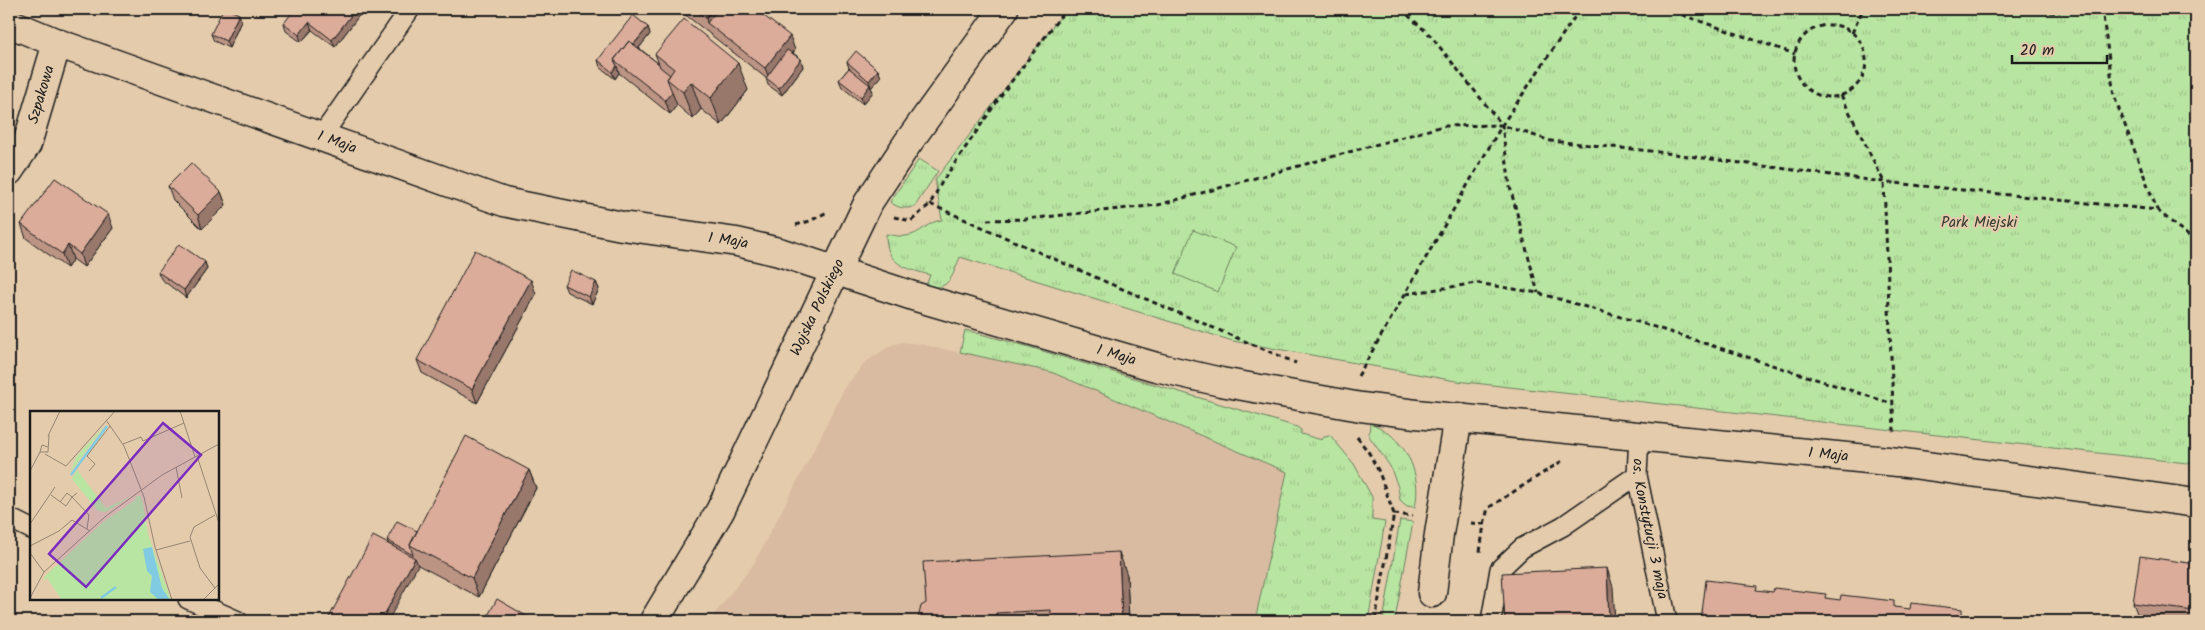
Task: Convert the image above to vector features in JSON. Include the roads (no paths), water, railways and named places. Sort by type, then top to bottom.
[{"type":"street","name":"Wojska Polskiego","points":[[654,621],[720,511],[868,204],[907,144],[1004,9]]},
{"type":"street","name":"1 Maja","points":[[26,21],[57,43],[504,202],[622,226],[737,242],[779,252],[973,314],[1188,374],[1361,407],[1523,426],[1898,462],[2196,503]]},
{"type":"street","name":"Szpakowa","points":[[9,172],[27,144],[57,43]]},
{"type":"street","points":[[1432,593],[1439,534],[1458,417]]},
{"type":"lane","points":[[321,137],[410,9]]},
{"type":"lane","name":"os. Konstytucji 3 maja","points":[[1639,436],[1637,475],[1667,621]]},
{"type":"lane","points":[[1491,621],[1500,569],[1522,548],[1563,526],[1637,475]]},
{"type":"lane","points":[[9,518],[30,528]]},
{"type":"lane","points":[[190,600],[238,621]]},
{"type":"park label","name":"Park Miejski","points":[[1979,223]]}]
